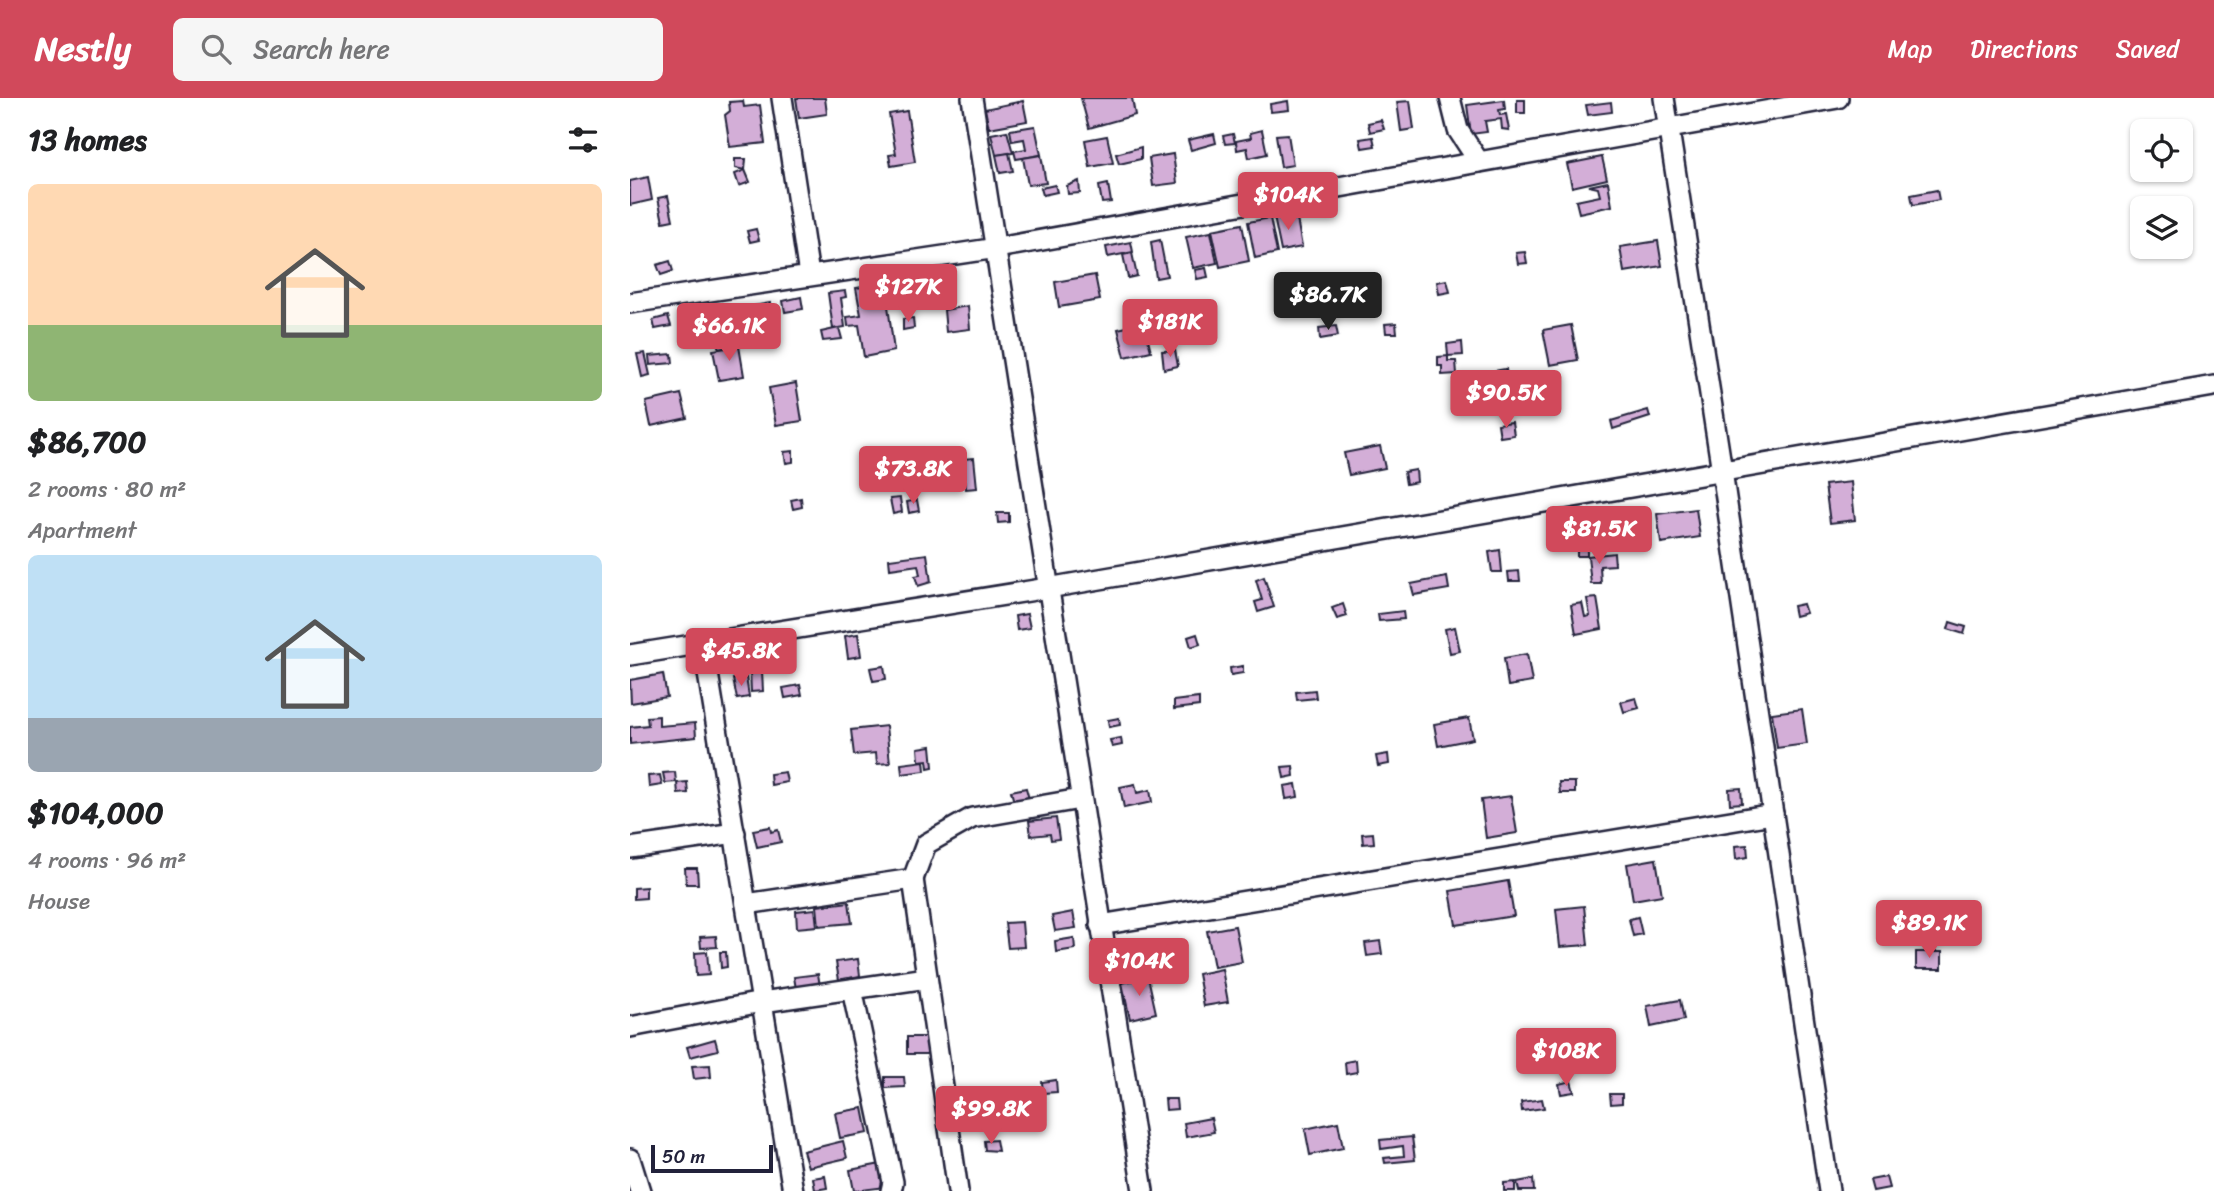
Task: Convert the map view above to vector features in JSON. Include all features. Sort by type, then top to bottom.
[{"type":"street","points":[[782,98],[809,275]]},
{"type":"street","points":[[972,98],[1143,1191]]},
{"type":"street","points":[[1450,98],[1458,130],[1479,162]]},
{"type":"street","points":[[1664,98],[1829,1191]]},
{"type":"street","points":[[631,299],[997,248],[1838,98]]},
{"type":"street","points":[[630,654],[1048,588],[2214,386]]},
{"type":"street","points":[[703,643],[793,1191]]},
{"type":"street","points":[[958,1191],[913,879],[926,844],[972,818],[1080,799]]},
{"type":"street","points":[[1100,925],[1773,814]]},
{"type":"street","points":[[630,848],[735,834]]},
{"type":"street","points":[[746,904],[913,879]]},
{"type":"street","points":[[630,1027],[762,1002],[928,978]]},
{"type":"street","points":[[852,989],[893,1182],[891,1191]]},
{"type":"street","points":[[630,1159],[640,1191]]},
{"type":"building","points":[[796,98],[825,98],[827,114],[799,118]]},
{"type":"building","points":[[1081,98],[1132,98],[1135,115],[1089,128]]},
{"type":"building","points":[[1504,100],[1505,109],[1499,110],[1500,115],[1506,114],[1509,130],[1502,129],[1501,119],[1485,121],[1487,132],[1471,134],[1467,105]]},
{"type":"building","points":[[1517,100],[1525,100],[1525,113],[1517,113]]},
{"type":"building","points":[[743,101],[744,107],[760,105],[765,143],[730,147],[725,115],[730,111],[729,102]]},
{"type":"building","points":[[1023,101],[1027,121],[989,128],[985,109]]},
{"type":"building","points":[[1288,101],[1289,110],[1271,112],[1270,104]]},
{"type":"building","points":[[1410,101],[1414,129],[1401,131],[1397,102]]},
{"type":"building","points":[[1611,102],[1612,112],[1588,115],[1586,105]]},
{"type":"building","points":[[907,111],[915,162],[891,166],[889,155],[896,154],[889,114]]},
{"type":"building","points":[[1381,120],[1384,129],[1370,132],[1368,123]]},
{"type":"building","points":[[1035,126],[1041,155],[1016,159],[1014,151],[1026,149],[1024,139],[1012,141],[1010,130]]},
{"type":"building","points":[[1262,130],[1267,154],[1249,158],[1247,148],[1237,150],[1236,141],[1251,138],[1250,133]]},
{"type":"building","points":[[1007,131],[1013,153],[996,155],[991,134]]},
{"type":"building","points":[[1214,134],[1216,143],[1191,150],[1188,140]]},
{"type":"building","points":[[1233,134],[1235,143],[1225,144],[1223,136]]},
{"type":"building","points":[[1288,134],[1293,165],[1281,167],[1276,135]]},
{"type":"building","points":[[1107,136],[1113,163],[1090,167],[1085,140]]},
{"type":"building","points":[[1373,137],[1375,146],[1362,148],[1360,139]]},
{"type":"building","points":[[1141,147],[1141,159],[1119,164],[1116,154]]},
{"type":"building","points":[[1009,153],[1013,171],[1000,173],[996,155]]},
{"type":"building","points":[[1173,154],[1177,183],[1153,186],[1149,158]]},
{"type":"building","points":[[1041,155],[1046,183],[1028,185],[1023,158]]},
{"type":"building","points":[[1602,157],[1607,179],[1572,187],[1567,164]]},
{"type":"building","points":[[735,159],[746,159],[745,170],[735,168]]},
{"type":"building","points":[[745,170],[750,182],[739,186],[735,174]]},
{"type":"building","points":[[648,177],[652,200],[630,205],[630,181]]},
{"type":"building","points":[[1079,181],[1080,193],[1068,194],[1067,186]]},
{"type":"building","points":[[1608,182],[1612,206],[1579,213],[1576,201],[1600,196],[1598,188],[1589,186]]},
{"type":"building","points":[[1108,184],[1111,202],[1102,203],[1099,186]]},
{"type":"building","points":[[1055,185],[1057,192],[1043,195],[1041,188]]},
{"type":"building","points":[[1937,190],[1939,200],[1913,205],[1911,195]]},
{"type":"building","points":[[668,196],[673,220],[663,222],[658,198]]},
{"type":"building","points":[[1296,213],[1302,247],[1281,251],[1274,217]]},
{"type":"building","points":[[1270,218],[1277,253],[1255,258],[1248,222]]},
{"type":"building","points":[[1242,224],[1249,261],[1220,267],[1212,230]]},
{"type":"building","points":[[756,229],[759,240],[750,242],[747,231]]},
{"type":"building","points":[[1211,232],[1217,263],[1193,268],[1186,237]]},
{"type":"building","points":[[1160,240],[1167,276],[1156,278],[1151,242]]},
{"type":"building","points":[[1658,241],[1662,266],[1624,272],[1620,247]]},
{"type":"building","points":[[1131,242],[1133,252],[1108,257],[1106,247]]},
{"type":"building","points":[[1525,252],[1527,263],[1518,264],[1516,253]]},
{"type":"building","points":[[1132,253],[1137,276],[1128,278],[1123,255]]},
{"type":"building","points":[[670,261],[673,271],[661,275],[657,265]]},
{"type":"building","points":[[1206,268],[1208,277],[1197,279],[1195,270]]},
{"type":"building","points":[[1095,275],[1100,300],[1059,307],[1055,282]]},
{"type":"building","points":[[908,279],[911,290],[899,292],[897,281]]},
{"type":"building","points":[[1447,280],[1450,292],[1439,294],[1437,282]]},
{"type":"building","points":[[885,283],[894,351],[864,357],[859,325],[848,326],[847,317],[861,315],[856,288]]},
{"type":"building","points":[[845,291],[846,297],[841,298],[845,327],[833,329],[828,293]]},
{"type":"building","points":[[801,297],[803,309],[785,312],[783,301]]},
{"type":"building","points":[[770,303],[776,338],[719,349],[714,332],[742,328],[738,309]]},
{"type":"building","points":[[968,306],[970,329],[946,332],[944,310]]},
{"type":"building","points":[[730,310],[732,322],[717,324],[716,320],[710,321],[710,318],[701,319],[701,315]]},
{"type":"building","points":[[668,316],[671,326],[655,329],[653,320]]},
{"type":"building","points":[[913,318],[914,328],[903,330],[903,319]]},
{"type":"building","points":[[1144,323],[1151,351],[1125,357],[1118,329]]},
{"type":"building","points":[[1396,323],[1397,333],[1386,333],[1385,324]]},
{"type":"building","points":[[1571,325],[1578,360],[1550,365],[1543,330]]},
{"type":"building","points":[[712,326],[714,339],[699,341],[698,329]]},
{"type":"building","points":[[1336,326],[1338,336],[1320,339],[1319,328]]},
{"type":"building","points":[[839,328],[842,339],[823,341],[821,332]]},
{"type":"building","points":[[1462,342],[1463,355],[1448,356],[1447,344]]},
{"type":"building","points":[[739,346],[744,376],[719,380],[713,350]]},
{"type":"building","points":[[1175,350],[1178,366],[1164,369],[1162,351]]},
{"type":"building","points":[[645,353],[650,375],[642,377],[637,354]]},
{"type":"building","points":[[672,354],[673,363],[650,365],[649,356]]},
{"type":"building","points":[[1448,356],[1448,361],[1456,361],[1457,374],[1442,375],[1438,357]]},
{"type":"building","points":[[1506,369],[1509,393],[1496,394],[1493,371]]},
{"type":"building","points":[[796,383],[802,421],[776,425],[769,388]]},
{"type":"building","points":[[681,394],[687,418],[651,426],[646,402]]},
{"type":"building","points":[[1648,410],[1650,417],[1613,429],[1611,421]]},
{"type":"building","points":[[1512,422],[1514,435],[1500,437],[1498,424]]},
{"type":"building","points":[[1380,446],[1385,468],[1349,475],[1344,453]]},
{"type":"building","points":[[793,451],[793,462],[786,463],[784,452]]},
{"type":"building","points":[[907,454],[910,464],[887,468],[886,457]]},
{"type":"building","points":[[974,458],[977,488],[966,489],[963,459]]},
{"type":"building","points":[[1416,470],[1417,482],[1406,484],[1404,472]]},
{"type":"building","points":[[1851,482],[1855,520],[1830,523],[1825,485]]},
{"type":"building","points":[[801,498],[802,507],[793,509],[791,500]]},
{"type":"building","points":[[900,498],[902,512],[893,514],[890,499]]},
{"type":"building","points":[[917,500],[919,511],[909,513],[907,502]]},
{"type":"building","points":[[1696,509],[1700,537],[1661,543],[1657,514]]},
{"type":"building","points":[[997,513],[1009,513],[1009,522],[998,523]]},
{"type":"building","points":[[1577,543],[1587,543],[1587,556],[1577,556]]},
{"type":"building","points":[[1500,550],[1502,572],[1492,572],[1489,552]]},
{"type":"building","points":[[1614,553],[1615,565],[1600,566],[1601,584],[1591,584],[1588,556]]},
{"type":"building","points":[[927,554],[931,582],[918,586],[915,576],[920,575],[918,565],[890,569],[889,559]]},
{"type":"building","points":[[1519,571],[1520,581],[1509,581],[1508,572]]},
{"type":"building","points":[[1264,577],[1274,607],[1258,612],[1255,602],[1262,600],[1256,580]]},
{"type":"building","points":[[1447,577],[1449,589],[1414,595],[1411,584]]},
{"type":"building","points":[[1597,598],[1602,629],[1576,634],[1571,605],[1582,603],[1585,617],[1590,616],[1587,599]]},
{"type":"building","points":[[1343,604],[1347,616],[1337,619],[1332,608]]},
{"type":"building","points":[[1803,604],[1806,613],[1795,616],[1793,606]]},
{"type":"building","points":[[1403,611],[1404,619],[1379,621],[1378,614]]},
{"type":"building","points":[[1027,614],[1030,628],[1017,630],[1015,616]]},
{"type":"building","points":[[1950,622],[1966,627],[1964,634],[1948,629]]},
{"type":"building","points":[[1455,627],[1460,651],[1450,653],[1445,629]]},
{"type":"building","points":[[858,634],[861,656],[848,658],[845,636]]},
{"type":"building","points":[[1197,634],[1200,644],[1191,647],[1188,637]]},
{"type":"building","points":[[1527,654],[1532,682],[1508,686],[1504,658]]},
{"type":"building","points":[[884,666],[886,679],[873,681],[870,668]]},
{"type":"building","points":[[1243,666],[1243,673],[1231,675],[1230,668]]},
{"type":"building","points":[[750,671],[762,671],[763,691],[751,692]]},
{"type":"building","points":[[663,674],[667,697],[631,703],[630,680]]},
{"type":"building","points":[[746,677],[749,697],[737,699],[733,679]]},
{"type":"building","points":[[800,685],[802,695],[785,698],[783,688]]},
{"type":"building","points":[[1315,690],[1316,698],[1297,700],[1296,692]]},
{"type":"building","points":[[1199,698],[1199,706],[1174,709],[1174,701]]},
{"type":"building","points":[[1636,698],[1639,708],[1624,712],[1621,702]]},
{"type":"building","points":[[1802,709],[1807,744],[1777,748],[1772,713]]},
{"type":"building","points":[[659,716],[659,726],[695,723],[696,737],[630,744],[630,727],[648,725],[647,717]]},
{"type":"building","points":[[1119,718],[1120,725],[1109,727],[1108,720]]},
{"type":"building","points":[[1469,718],[1473,739],[1438,746],[1434,724]]},
{"type":"building","points":[[886,726],[890,763],[877,764],[876,753],[854,755],[851,730]]},
{"type":"building","points":[[1121,738],[1122,745],[1112,747],[1110,740]]},
{"type":"building","points":[[931,746],[933,767],[928,768],[927,760],[919,761],[918,748]]},
{"type":"building","points":[[1388,754],[1389,764],[1378,766],[1376,756]]},
{"type":"building","points":[[924,761],[925,771],[902,774],[901,764]]},
{"type":"building","points":[[1293,766],[1294,776],[1284,778],[1282,767]]},
{"type":"building","points":[[675,772],[676,782],[665,783],[663,773]]},
{"type":"building","points":[[785,772],[787,782],[771,785],[770,774]]},
{"type":"building","points":[[660,775],[662,785],[649,787],[648,776]]},
{"type":"building","points":[[687,782],[688,793],[678,794],[677,783]]},
{"type":"building","points":[[1559,782],[1575,782],[1575,793],[1560,793]]},
{"type":"building","points":[[1135,784],[1137,793],[1150,790],[1152,802],[1124,808],[1120,787]]},
{"type":"building","points":[[1296,784],[1298,797],[1286,799],[1284,786]]},
{"type":"building","points":[[1026,788],[1029,799],[1014,802],[1011,791]]},
{"type":"building","points":[[1741,788],[1742,803],[1730,804],[1729,789]]},
{"type":"building","points":[[1511,796],[1517,833],[1486,838],[1481,800]]},
{"type":"building","points":[[1056,818],[1059,839],[1051,840],[1050,834],[1031,836],[1029,821]]},
{"type":"building","points":[[770,827],[771,832],[778,830],[781,842],[757,847],[753,830]]},
{"type":"building","points":[[1373,833],[1374,843],[1363,844],[1362,834]]},
{"type":"building","points":[[1747,845],[1748,857],[1736,859],[1735,846]]},
{"type":"building","points":[[1656,859],[1662,895],[1633,900],[1627,864]]},
{"type":"building","points":[[685,868],[697,868],[698,884],[686,884]]},
{"type":"building","points":[[1508,881],[1514,916],[1456,925],[1450,891]]},
{"type":"building","points":[[646,887],[646,898],[634,899],[634,888]]},
{"type":"building","points":[[849,902],[852,923],[819,926],[817,906]]},
{"type":"building","points":[[1584,906],[1588,945],[1560,947],[1556,909]]},
{"type":"building","points":[[815,909],[817,926],[797,928],[796,911]]},
{"type":"building","points":[[1073,912],[1076,928],[1055,931],[1052,916]]},
{"type":"building","points":[[1638,917],[1642,934],[1633,936],[1629,919]]},
{"type":"building","points":[[1022,922],[1024,947],[1008,948],[1005,923]]},
{"type":"building","points":[[1235,926],[1242,962],[1214,967],[1207,931]]},
{"type":"building","points":[[716,936],[717,947],[701,948],[700,937]]},
{"type":"building","points":[[1074,938],[1075,949],[1056,952],[1055,941]]},
{"type":"building","points":[[1380,941],[1382,954],[1367,956],[1365,943]]},
{"type":"building","points":[[707,952],[709,975],[696,976],[695,953]]},
{"type":"building","points":[[720,952],[726,952],[727,967],[721,968]]},
{"type":"building","points":[[1916,952],[1942,952],[1942,969],[1916,969]]},
{"type":"building","points":[[858,959],[860,976],[839,980],[836,962]]},
{"type":"building","points":[[1222,969],[1228,1002],[1204,1006],[1198,974]]},
{"type":"building","points":[[818,974],[820,986],[796,989],[794,977]]},
{"type":"building","points":[[1148,977],[1156,1013],[1130,1019],[1122,983]]},
{"type":"building","points":[[1680,1000],[1684,1020],[1651,1027],[1647,1006]]},
{"type":"building","points":[[907,1037],[936,1037],[936,1054],[907,1054]]},
{"type":"building","points":[[715,1039],[718,1050],[690,1057],[687,1047]]},
{"type":"building","points":[[1356,1060],[1357,1072],[1346,1074],[1345,1062]]},
{"type":"building","points":[[710,1065],[711,1077],[694,1079],[692,1066]]},
{"type":"building","points":[[885,1077],[904,1077],[905,1087],[885,1088]]},
{"type":"building","points":[[1056,1080],[1057,1092],[1043,1093],[1042,1082]]},
{"type":"building","points":[[1571,1081],[1574,1092],[1561,1094],[1559,1084]]},
{"type":"building","points":[[1610,1094],[1622,1094],[1622,1103],[1611,1104]]},
{"type":"building","points":[[1165,1099],[1176,1099],[1177,1109],[1166,1110]]},
{"type":"building","points":[[1542,1099],[1544,1108],[1522,1111],[1521,1102]]},
{"type":"building","points":[[863,1108],[868,1133],[840,1138],[835,1113]]},
{"type":"building","points":[[1211,1118],[1214,1132],[1186,1137],[1184,1123]]},
{"type":"building","points":[[1338,1122],[1343,1148],[1310,1155],[1305,1129]]},
{"type":"building","points":[[1412,1137],[1415,1160],[1385,1163],[1384,1158],[1404,1156],[1403,1146],[1381,1149],[1380,1140]]},
{"type":"building","points":[[996,1140],[998,1151],[985,1150],[984,1141]]},
{"type":"building","points":[[843,1141],[847,1158],[808,1167],[803,1151]]},
{"type":"building","points":[[881,1164],[886,1187],[854,1191],[850,1170]]},
{"type":"building","points":[[825,1176],[827,1188],[815,1190],[813,1178]]},
{"type":"building","points":[[1886,1177],[1889,1188],[1873,1191],[1870,1180]]},
{"type":"building","points":[[1533,1179],[1534,1191],[1519,1191],[1517,1182]]},
{"type":"building","points":[[1515,1182],[1515,1191],[1504,1191],[1504,1183]]}]
